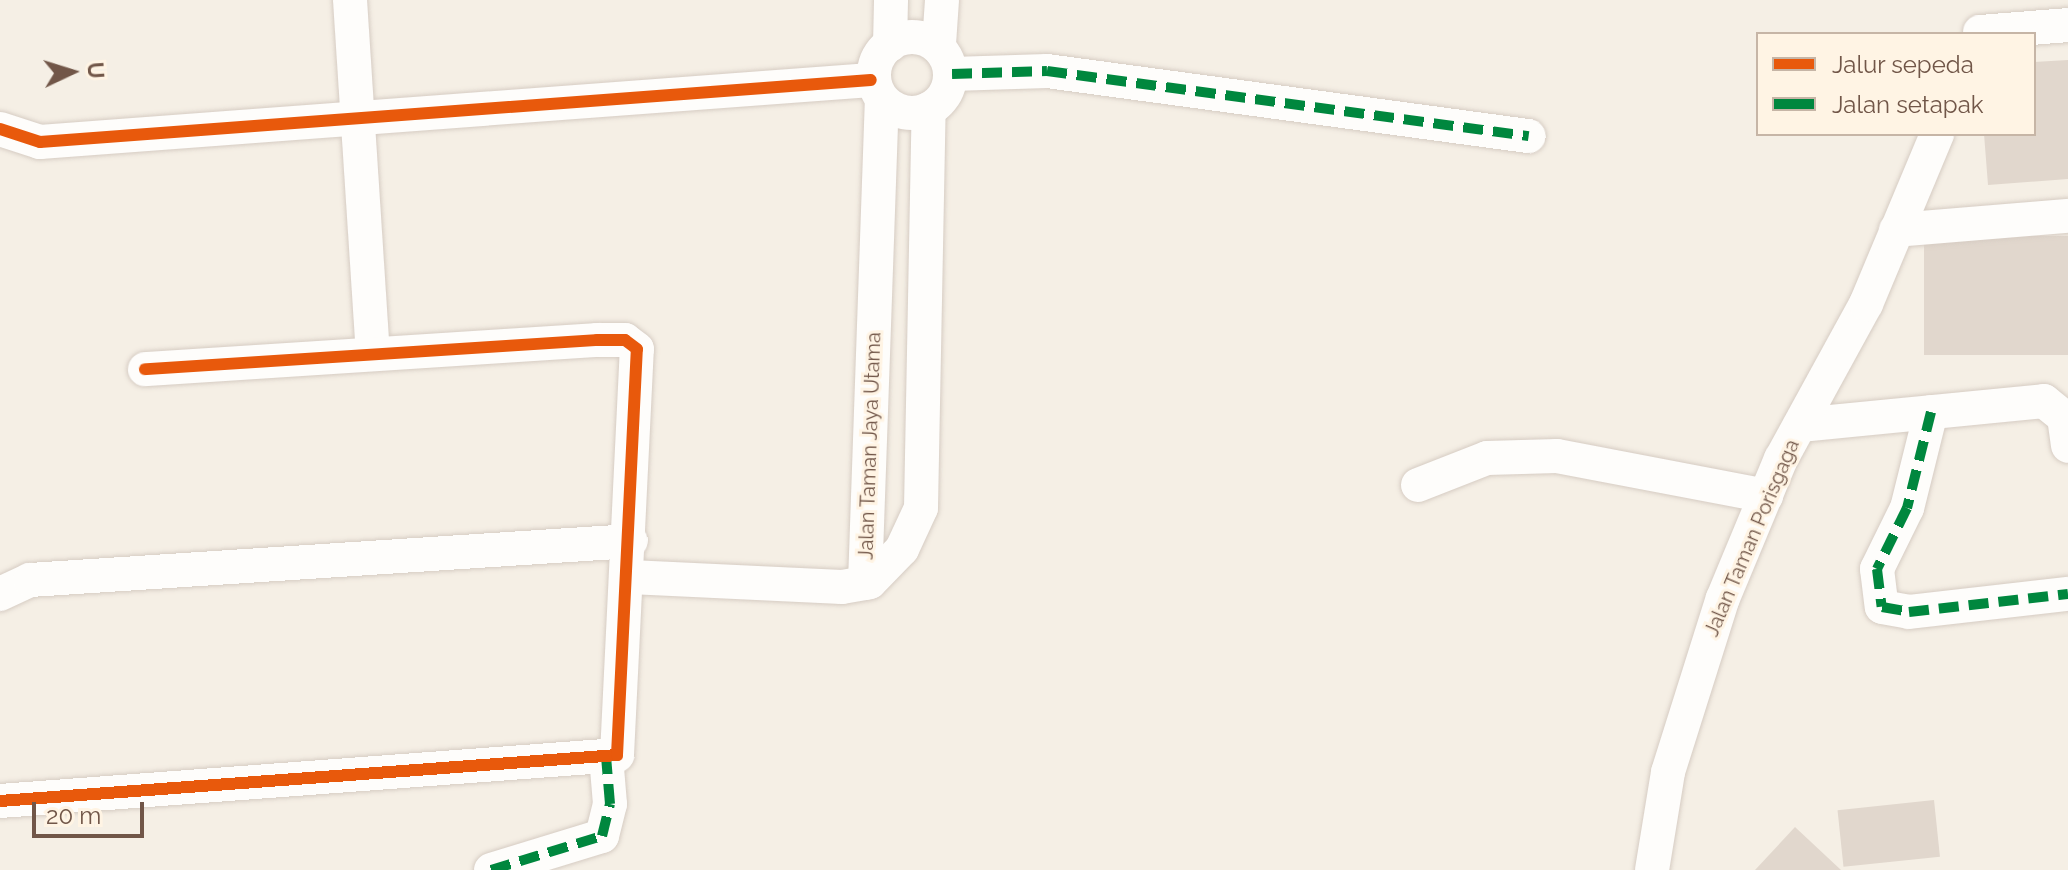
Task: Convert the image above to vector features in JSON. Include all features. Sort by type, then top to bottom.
[{"type":"street","points":[[350,0],[373,351]]},
{"type":"street","points":[[876,91],[890,45],[891,0]]},
{"type":"street","points":[[0,129],[40,142],[357,116],[876,91],[929,109],[946,59],[942,0]]},
{"type":"street","points":[[1980,32],[1993,0]]},
{"type":"street","points":[[1991,32],[2068,25]]},
{"type":"street","points":[[890,45],[946,59],[1529,136]]},
{"type":"street","name":"Jalan Taman Jaya Utama","points":[[865,583],[876,91]]},
{"type":"street","name":"Jalan Taman Jaya Utama","points":[[865,583],[902,549],[921,508],[929,109]]},
{"type":"street","name":"Jalan Taman Porisgaga","points":[[1652,870],[1691,690],[1766,496],[1896,230],[1936,136]]},
{"type":"street","points":[[1896,230],[2068,216]]},
{"type":"street","points":[[0,801],[617,755],[630,577],[637,349],[611,340],[373,351],[145,369]]},
{"type":"street","points":[[1800,425],[2044,401],[2064,417],[2068,446]]},
{"type":"street","points":[[1931,412],[1907,508],[1877,569],[1882,607],[1979,607],[2068,594]]},
{"type":"street","points":[[1418,485],[1487,458],[1557,456],[1766,496]]},
{"type":"street","points":[[0,594],[30,580],[631,541]]},
{"type":"street","points":[[630,577],[865,583]]},
{"type":"street","points":[[491,870],[602,836],[610,804],[606,756]]},
{"type":"building","points":[[2068,60],[2068,179],[1988,185],[1984,136],[2036,136],[2036,62]]},
{"type":"building","points":[[1924,236],[2068,236],[2068,355],[1924,355]]},
{"type":"building","points":[[1934,800],[1940,857],[1843,867],[1838,810]]},
{"type":"building","points":[[1795,827],[1841,870],[1755,870]]},
{"type":"marked path","points":[[952,74],[1047,71],[1529,136]]},
{"type":"marked path","points":[[1931,412],[1907,508],[1877,569],[1882,607],[1909,612],[2068,594]]},
{"type":"marked path","points":[[491,870],[602,836],[610,804],[606,756]]},
{"type":"cycle path","points":[[0,129],[40,142],[871,80]]},
{"type":"cycle path","points":[[0,801],[617,755],[637,349],[625,340],[597,340],[145,369]]}]
